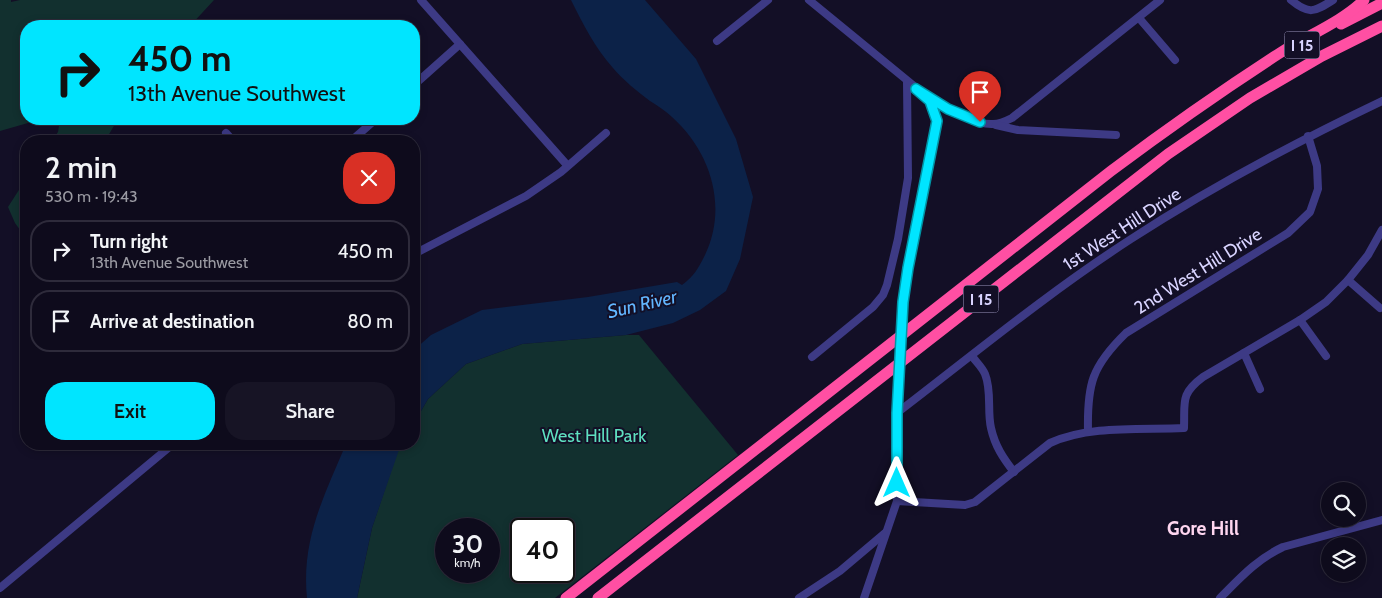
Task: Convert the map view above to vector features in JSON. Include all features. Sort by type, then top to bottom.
[{"type":"highway","points":[[1224,90],[1302,39],[1344,15],[1364,0]]},
{"type":"highway","name":"I 15","points":[[566,598],[1103,177],[1177,122],[1224,90],[1382,3]]},
{"type":"highway","name":"I 15","points":[[598,598],[1168,154],[1250,98],[1322,56],[1382,26]]},
{"type":"street","points":[[421,0],[567,165]]},
{"type":"street","points":[[717,41],[768,0]]},
{"type":"street","points":[[809,0],[930,101],[937,121],[903,302],[897,413],[897,500],[864,598]]},
{"type":"street","points":[[994,124],[1003,123],[1012,118],[1160,0]]},
{"type":"street","points":[[1291,0],[1301,9],[1308,12],[1319,9],[1333,0]]},
{"type":"street","points":[[1139,18],[1175,60]]},
{"type":"street","points":[[420,81],[460,44]]},
{"type":"street","points":[[812,357],[873,307],[883,295],[887,285],[898,239],[908,178],[907,82]]},
{"type":"street","points":[[916,89],[948,109],[980,122],[1018,130],[1116,136]]},
{"type":"street","name":"1st West Hill Drive","points":[[897,413],[1070,281],[1131,239],[1208,191],[1308,136],[1382,101]]},
{"type":"street","points":[[358,135],[369,125]]},
{"type":"street","points":[[420,251],[526,196],[560,172],[606,133]]},
{"type":"street","name":"2nd West Hill Drive","points":[[1088,431],[1088,402],[1094,376],[1108,350],[1126,333],[1288,233],[1310,212],[1318,189],[1317,166],[1308,136]]},
{"type":"street","points":[[897,500],[965,505],[975,502],[1050,443],[1062,438],[1088,431],[1184,428],[1185,399],[1190,387],[1203,377],[1300,320],[1326,302],[1348,280],[1368,255],[1382,230]]},
{"type":"street","points":[[1348,280],[1380,308]]},
{"type":"street","points":[[1300,320],[1326,356]]},
{"type":"street","points":[[1244,353],[1260,389]]},
{"type":"street","points":[[972,356],[986,376],[989,392],[990,426],[995,444],[1014,472]]},
{"type":"street","points":[[0,588],[166,450]]},
{"type":"street","points":[[1220,598],[1268,553],[1283,547],[1382,520]]},
{"type":"street","points":[[799,598],[840,571],[886,532]]},
{"type":"green space","points":[[0,0],[11,0],[11,2],[20,0],[214,0],[196,20],[20,20],[21,125],[0,131]]},
{"type":"green space","points":[[59,125],[114,125],[109,135],[56,135]]},
{"type":"green space","points":[[20,188],[20,230],[15,223],[8,207]]},
{"type":"green space","name":"West Hill Park","points":[[639,335],[738,455],[575,582],[575,518],[510,518],[510,583],[574,583],[555,598],[357,598],[372,528],[398,450],[420,450],[420,413],[428,399],[466,364],[522,344]]},
{"type":"water","name":"Sun River","points":[[571,0],[645,0],[696,59],[736,139],[753,197],[740,259],[726,291],[700,310],[673,323],[626,335],[522,344],[466,364],[428,399],[420,413],[420,345],[431,335],[482,310],[588,297],[677,282],[682,285],[698,268],[705,255],[712,237],[715,218],[715,199],[706,163],[686,131],[670,115],[621,77],[595,44]]},
{"type":"water","points":[[343,450],[399,450],[372,528],[357,598],[307,598],[307,557],[322,500]]},
{"type":"district","name":"Gore Hill","points":[[1203,528]]},
{"type":"route","points":[[897,483],[897,413],[903,302],[937,121],[930,101],[916,89],[948,109],[980,122]]}]
